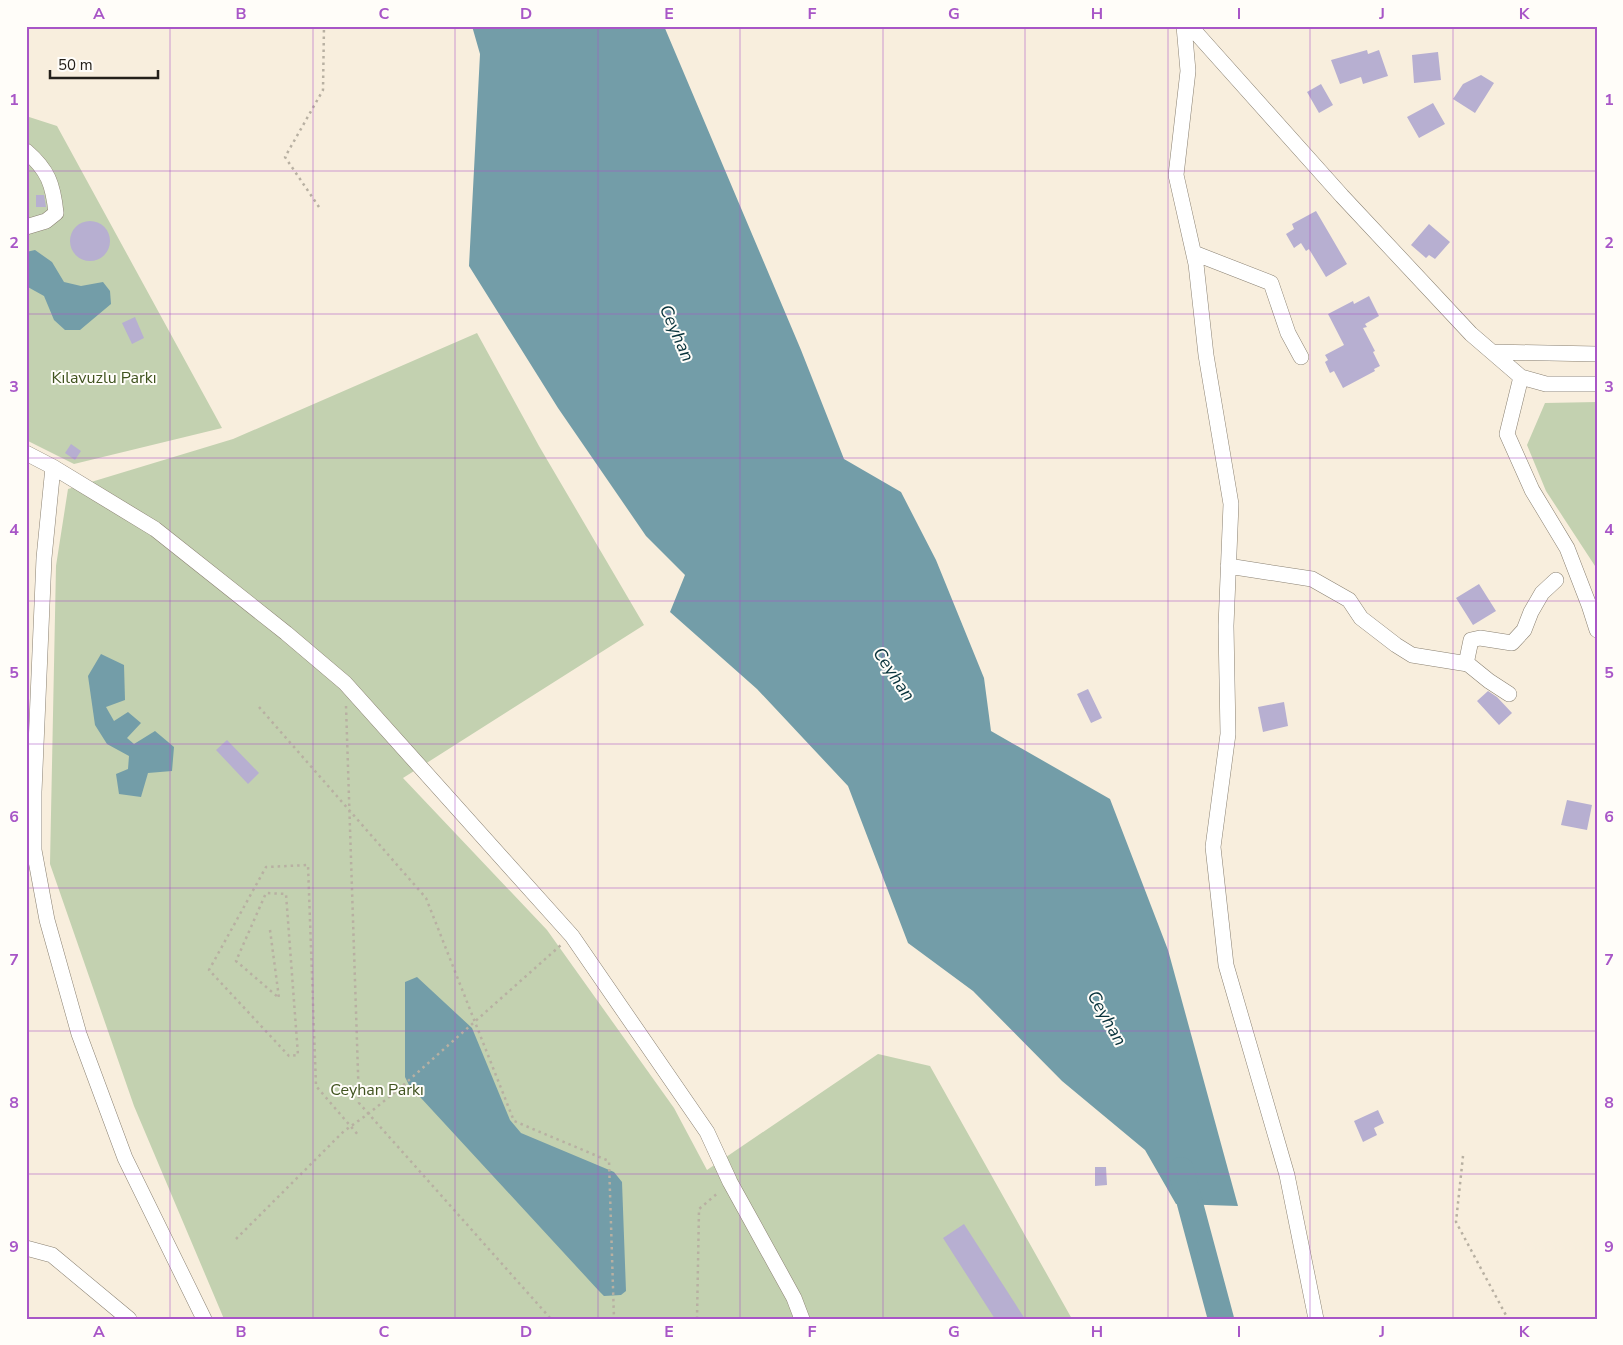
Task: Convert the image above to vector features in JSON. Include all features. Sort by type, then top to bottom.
[{"type":"street","points":[[1184,26],[1188,71],[1176,175],[1194,254],[1206,355],[1231,504],[1226,626],[1228,734],[1213,847],[1226,965],[1287,1175],[1316,1319]]},
{"type":"street","points":[[1190,26],[1342,196],[1471,334],[1521,377],[1546,384],[1597,384]]},
{"type":"street","points":[[26,152],[40,164],[54,189],[56,213],[46,222],[26,227]]},
{"type":"street","points":[[1194,254],[1271,283],[1288,333],[1301,356]]},
{"type":"street","points":[[1492,352],[1597,354]]},
{"type":"street","points":[[1521,377],[1507,434],[1532,490],[1567,548],[1597,630]]},
{"type":"street","points":[[26,453],[53,466],[155,529],[286,633],[345,683],[572,936],[707,1132],[730,1182],[794,1298],[802,1319]]},
{"type":"street","points":[[53,466],[44,558],[34,792],[34,850],[47,920],[78,1034],[125,1158],[204,1319]]},
{"type":"street","points":[[1228,566],[1312,579],[1349,600],[1361,618],[1412,655],[1466,664],[1489,682],[1509,694]]},
{"type":"street","points":[[1466,664],[1471,640],[1480,638],[1512,643],[1524,630],[1531,612],[1542,593],[1556,580]]},
{"type":"street","points":[[26,1248],[52,1255],[128,1319]]},
{"type":"path","points":[[319,207],[285,157],[323,90],[324,26]]},
{"type":"path","points":[[345,683],[359,1104],[551,1319]]},
{"type":"path","points":[[259,707],[426,898],[514,1120],[610,1161],[614,1319]]},
{"type":"path","points":[[270,930],[279,998],[236,961],[266,893],[286,894],[298,1055],[289,1056],[209,970],[266,867],[308,865],[316,1086],[360,1136]]},
{"type":"path","points":[[236,1240],[344,1131],[399,1089],[474,1020],[572,936]]},
{"type":"path","points":[[1463,1156],[1456,1222],[1508,1319]]},
{"type":"path","points":[[697,1319],[699,1209],[730,1182]]},
{"type":"green space","name":"Kılavuzlu Parkı","points":[[26,116],[57,126],[222,428],[74,464],[26,440]]},
{"type":"green space","name":"Ceyhan Parkı","points":[[477,333],[539,446],[644,625],[403,778],[547,930],[674,1108],[707,1170],[878,1054],[930,1066],[1072,1319],[224,1319],[134,1106],[50,864],[56,566],[68,489],[233,439]]},
{"type":"green space","points":[[1597,402],[1597,569],[1546,491],[1527,445],[1545,403]]},
{"type":"water","points":[[472,26],[664,26],[801,350],[844,459],[901,492],[936,560],[984,678],[991,731],[1110,799],[1168,950],[1238,1206],[1176,1204],[1145,1150],[1062,1081],[973,991],[908,943],[848,786],[757,689],[670,612],[685,575],[646,536],[558,408],[469,266],[480,54]]},
{"type":"water","points":[[35,250],[52,262],[64,282],[81,286],[103,282],[110,291],[111,304],[80,330],[65,330],[54,320],[44,296],[26,286],[26,252]]},
{"type":"water","points":[[101,654],[124,665],[125,700],[106,707],[114,721],[128,712],[141,723],[127,738],[134,744],[155,731],[174,747],[172,771],[148,773],[141,797],[119,794],[116,774],[128,769],[129,756],[107,744],[95,725],[88,676]]},
{"type":"water","points":[[417,977],[472,1028],[510,1120],[521,1133],[614,1172],[622,1182],[626,1291],[621,1295],[604,1296],[409,1085],[405,1077],[405,982]]},
{"type":"building","points":[[1367,50],[1368,54],[1379,50],[1388,76],[1363,84],[1361,77],[1340,84],[1331,60]]},
{"type":"building","points":[[1438,52],[1441,80],[1414,83],[1412,55]]},
{"type":"building","points":[[1481,75],[1494,83],[1475,113],[1453,99],[1463,84]]},
{"type":"building","points":[[1321,84],[1333,105],[1319,113],[1307,92]]},
{"type":"building","points":[[1433,103],[1445,124],[1419,138],[1407,117]]},
{"type":"building","points":[[36,195],[44,195],[46,207],[36,207]]},
{"type":"building","points":[[1316,211],[1347,264],[1326,277],[1309,249],[1306,251],[1301,243],[1294,248],[1286,234],[1294,229],[1292,224]]},
{"type":"building","points":[[90,221],[104,227],[110,241],[104,255],[90,261],[76,255],[70,241],[76,227]]},
{"type":"building","points":[[1429,224],[1450,242],[1435,259],[1429,255],[1426,258],[1411,245]]},
{"type":"building","points":[[1369,296],[1379,316],[1365,324],[1367,327],[1363,328],[1375,351],[1373,352],[1380,366],[1374,369],[1375,371],[1343,388],[1334,371],[1330,373],[1325,362],[1328,360],[1325,355],[1344,345],[1328,314],[1353,301],[1354,304]]},
{"type":"building","points":[[135,317],[144,338],[132,344],[122,323]]},
{"type":"building","points":[[71,444],[81,451],[75,460],[65,453]]},
{"type":"building","points":[[1479,584],[1496,611],[1473,625],[1456,598]]},
{"type":"building","points":[[1088,689],[1102,718],[1091,723],[1077,694]]},
{"type":"building","points":[[1488,691],[1497,697],[1512,713],[1499,725],[1477,701]]},
{"type":"building","points":[[1284,702],[1288,726],[1263,732],[1258,707]]},
{"type":"building","points":[[227,740],[259,773],[248,784],[216,750]]},
{"type":"building","points":[[1567,800],[1592,805],[1587,830],[1561,825]]},
{"type":"building","points":[[1378,1110],[1384,1123],[1374,1128],[1377,1135],[1363,1142],[1354,1121]]},
{"type":"building","points":[[1095,1167],[1106,1167],[1107,1185],[1095,1186]]},
{"type":"building","points":[[964,1224],[1025,1319],[995,1319],[943,1238]]},
{"type":"waterway","name":"Ceyhan","points":[[1181,1170],[1221,1319]]}]
